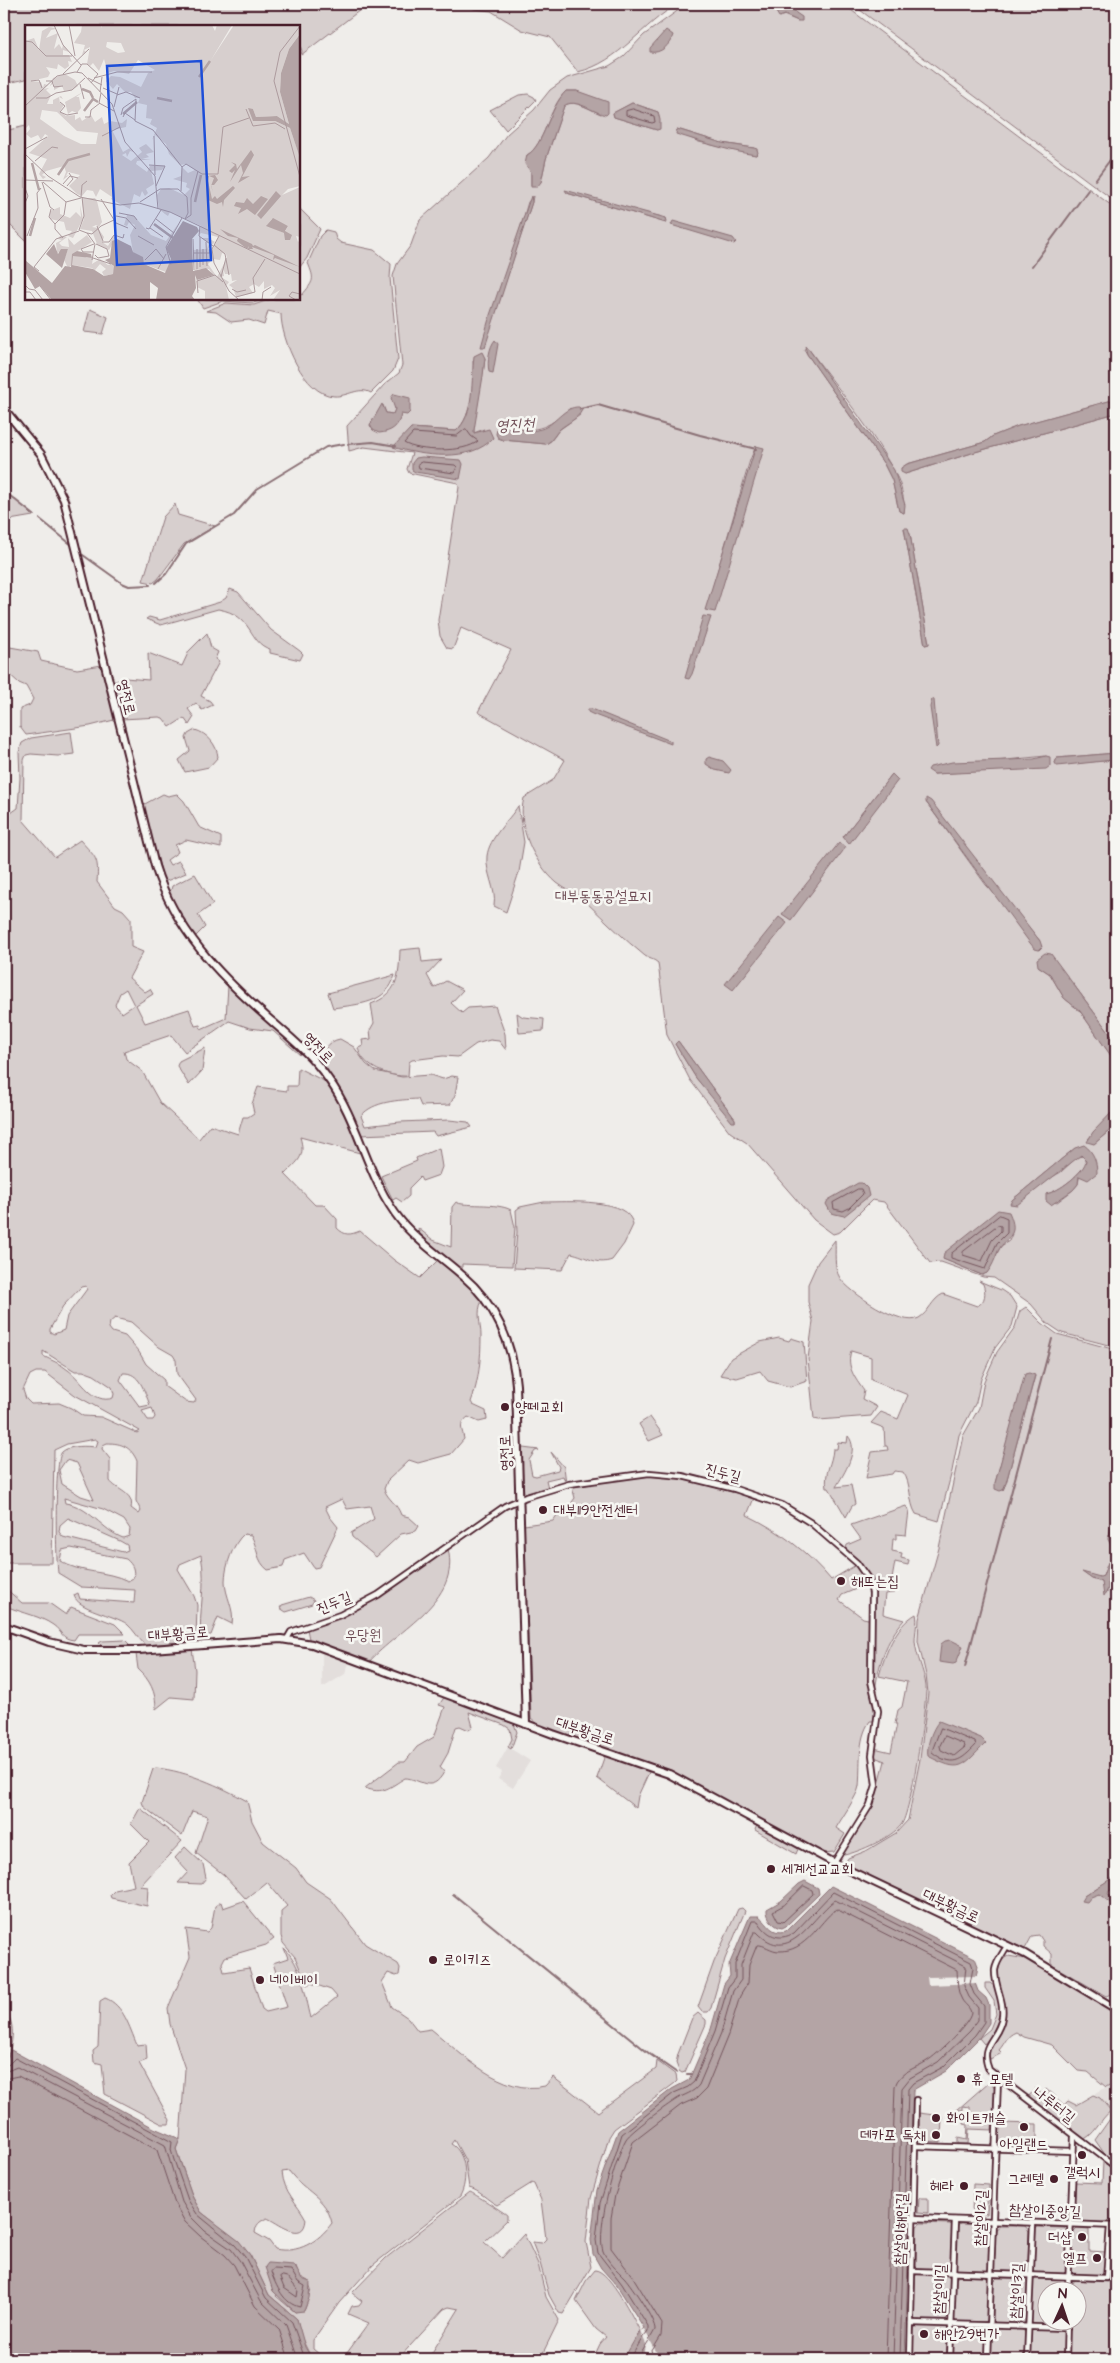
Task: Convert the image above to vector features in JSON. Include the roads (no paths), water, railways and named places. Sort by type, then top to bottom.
[{"type":"street","name":"영전로","points":[[4,409],[41,454],[64,500],[155,866],[170,905],[188,935],[215,969],[300,1047],[326,1074],[342,1100],[378,1186],[400,1219],[420,1241],[470,1282],[493,1313],[507,1341],[515,1375],[526,1724]]},
{"type":"street","name":"진두길","points":[[286,1639],[292,1632],[340,1615],[378,1595],[488,1516],[520,1500],[562,1486],[649,1473],[682,1476],[735,1489],[782,1505],[811,1523],[857,1563],[869,1580],[872,1592],[871,1681],[878,1711],[872,1755],[876,1785],[870,1805],[834,1863]]},
{"type":"street","name":"대부황금로","points":[[4,1626],[66,1647],[95,1651],[139,1650],[286,1639],[312,1644],[526,1724],[669,1774],[834,1863],[1007,1946],[1056,1972],[1116,2009]]},
{"type":"street","name":"나루터길","points":[[1007,1946],[995,1970],[1003,2014],[1001,2027],[986,2047],[984,2055],[989,2070],[1074,2137],[1116,2167]]},
{"type":"street","name":"참살이2길","points":[[988,2359],[998,2078]]},
{"type":"street","name":"참살이해안길","points":[[910,2359],[916,2100]]},
{"type":"street","points":[[1069,2280],[1074,2137]]},
{"type":"street","points":[[916,2146],[1073,2151]]},
{"type":"street","name":"참살이중앙길","points":[[914,2218],[1116,2226]]},
{"type":"street","name":"참살이1길","points":[[950,2359],[955,2220]]},
{"type":"street","name":"참살이3길","points":[[1027,2359],[1033,2224]]},
{"type":"street","points":[[912,2271],[1106,2278],[1110,2226]]},
{"type":"street","points":[[911,2323],[1038,2327]]},
{"type":"street","points":[[1066,2359],[1067,2330]]},
{"type":"water","points":[[777,4],[794,4],[792,6],[796,13],[802,17],[802,21],[785,15],[779,17],[776,12]]},
{"type":"water","points":[[666,30],[673,35],[670,42],[658,52],[650,52],[650,48]]},
{"type":"water","points":[[566,91],[577,91],[608,102],[608,113],[606,115],[601,114],[574,103],[564,106],[546,159],[541,182],[537,187],[531,187],[531,172],[525,164],[527,155],[538,144],[555,107]]},
{"type":"water","points":[[632,103],[658,112],[660,129],[657,130],[614,117],[613,113]]},
{"type":"water","points":[[677,129],[722,143],[754,148],[757,149],[758,153],[756,155],[725,149],[676,134]]},
{"type":"water","points":[[565,190],[666,218],[667,221],[666,223],[567,193]]},
{"type":"water","points":[[531,196],[532,202],[485,347],[481,347],[490,315]]},
{"type":"water","points":[[673,221],[733,238],[736,242],[734,244],[671,225]]},
{"type":"water","points":[[495,340],[498,344],[493,373],[489,372],[488,359]]},
{"type":"water","points":[[805,346],[894,470],[905,505],[904,513],[899,511],[892,480],[884,464],[807,354]]},
{"type":"water","points":[[482,352],[485,358],[474,433],[489,429],[493,438],[484,446],[459,454],[432,455],[393,447],[411,428],[456,431],[462,424],[469,406],[474,356]]},
{"type":"water","points":[[394,394],[410,398],[410,412],[407,415],[401,414],[394,428],[379,433],[373,430],[370,425],[382,404],[386,413],[393,414],[395,409],[391,398]]},
{"type":"water","points":[[1116,399],[1116,413],[975,452],[905,474],[901,472],[901,468],[907,464],[985,442],[993,436],[1018,426]]},
{"type":"water","points":[[579,407],[582,410],[578,416],[560,429],[546,444],[503,440],[498,438],[496,434],[497,430],[502,428],[541,429],[551,424],[569,409]]},
{"type":"water","points":[[756,446],[764,448],[715,612],[705,610]]},
{"type":"water","points":[[416,458],[461,460],[463,464],[460,479],[415,472],[412,470],[412,463]]},
{"type":"water","points":[[904,528],[908,528],[910,534],[929,644],[925,645]]},
{"type":"water","points":[[703,616],[711,617],[692,674],[689,679],[685,678]]},
{"type":"water","points":[[932,699],[934,700],[938,746],[936,748],[930,707]]},
{"type":"water","points":[[588,709],[671,741],[671,744],[592,714],[588,712]]},
{"type":"water","points":[[1116,753],[1116,761],[1057,766],[1055,763],[1057,758]]},
{"type":"water","points":[[709,757],[723,761],[731,770],[729,773],[715,770],[706,764],[706,759]]},
{"type":"water","points":[[1050,757],[1050,766],[1046,769],[934,774],[928,770],[930,767],[952,762],[1034,759]]},
{"type":"water","points":[[892,774],[898,780],[849,844],[843,837]]},
{"type":"water","points":[[926,798],[931,801],[1040,941],[1042,947],[1039,950],[1035,949],[1030,943],[926,802]]},
{"type":"water","points":[[839,843],[846,847],[791,920],[782,914]]},
{"type":"water","points":[[779,917],[787,923],[733,990],[725,984]]},
{"type":"water","points":[[1045,953],[1051,954],[1116,1042],[1116,1063],[1080,1011],[1064,998],[1050,974],[1038,966],[1037,959]]},
{"type":"water","points":[[678,1041],[735,1119],[735,1122],[732,1122],[696,1078],[675,1044]]},
{"type":"water","points":[[1116,1108],[1116,1125],[1094,1144],[1087,1142],[1093,1132]]},
{"type":"water","points":[[1084,1145],[1094,1158],[1097,1173],[1088,1180],[1079,1176],[1078,1184],[1073,1190],[1051,1205],[1046,1201],[1046,1194],[1064,1186],[1081,1170],[1086,1160],[1081,1155],[1017,1205],[1010,1204],[1012,1200],[1075,1148]]},
{"type":"water","points":[[858,1183],[862,1183],[867,1188],[869,1196],[844,1216],[831,1213],[826,1204],[828,1200]]},
{"type":"water","points":[[998,1210],[1009,1212],[1013,1231],[998,1251],[987,1273],[982,1275],[943,1259],[944,1253]]},
{"type":"water","points":[[1025,1374],[1035,1375],[1006,1483],[1003,1490],[1000,1491],[995,1489],[995,1483]]},
{"type":"water","points":[[1114,1497],[1116,1498],[1116,1524],[1111,1545],[1108,1539],[1113,1524]]},
{"type":"water","points":[[1108,1562],[1108,1589],[1104,1596],[1102,1582],[1092,1579],[1082,1572],[1100,1577],[1103,1576]]},
{"type":"water","points":[[951,1640],[963,1646],[956,1663],[939,1662],[941,1644]]},
{"type":"water","points":[[939,1721],[981,1738],[986,1743],[965,1763],[954,1766],[947,1765],[928,1756],[930,1738]]},
{"type":"water","points":[[1116,1878],[1116,1887],[1109,1891],[1108,1894],[1116,1900],[1116,1907],[1099,1894],[1091,1897],[1087,1902],[1081,1901],[1084,1896],[1109,1880]]},
{"type":"water","points":[[805,1881],[818,1888],[819,1894],[786,1926],[782,1928],[773,1924],[767,1909],[781,1901],[799,1884]]},
{"type":"water","points":[[831,1886],[975,1958],[978,1966],[975,1983],[978,1991],[986,1998],[989,2005],[989,2023],[979,2038],[946,2071],[913,2090],[905,2359],[623,2359],[638,2334],[644,2328],[618,2287],[601,2268],[593,2254],[591,2240],[597,2190],[618,2131],[672,2089],[689,2080],[711,2029],[724,1984],[730,1976],[729,1965],[750,1916],[759,1916],[774,1930],[786,1931]]},
{"type":"water","points":[[11,2050],[154,2128],[180,2139],[176,2149],[193,2198],[201,2212],[239,2241],[250,2255],[269,2295],[297,2319],[305,2347],[312,2359],[4,2359],[4,2064]]},
{"type":"water","points":[[268,2263],[294,2265],[302,2279],[310,2282],[309,2298],[304,2311],[295,2312],[273,2291],[265,2267]]},
{"type":"waterway","points":[[1095,180],[1116,152]]},
{"type":"waterway","points":[[1032,266],[1088,190]]},
{"type":"waterway","name":"영진천","points":[[580,409],[598,405],[700,435],[756,449]]},
{"type":"waterway","name":"영진천","points":[[348,444],[373,442],[396,446]]},
{"type":"waterway","name":"영진천","points":[[156,583],[166,574],[186,544],[234,515],[257,489],[326,447],[344,444]]},
{"type":"waterway","name":"영진천","points":[[4,491],[34,515]]},
{"type":"waterway","name":"영진천","points":[[40,519],[73,546]]},
{"type":"waterway","name":"영진천","points":[[83,555],[122,583],[129,586],[150,585]]},
{"type":"waterway","points":[[965,1667],[1052,1339]]},
{"type":"waterway","points":[[453,1894],[651,2055],[677,2073]]},
{"type":"place","name":"양떼교회","points":[[505,1407]]},
{"type":"place","name":"대부119안전센터","points":[[543,1510]]},
{"type":"place","name":"해뜨는집","points":[[841,1581]]},
{"type":"place","name":"세계선교교회","points":[[771,1869]]},
{"type":"place","name":"로이키즈","points":[[433,1960]]},
{"type":"place","name":"네이베이","points":[[260,1980]]},
{"type":"place","name":"휴 모텔","points":[[961,2079]]},
{"type":"place","name":"화이트캐슬","points":[[936,2118]]},
{"type":"place","name":"아일랜드","points":[[1024,2127]]},
{"type":"place","name":"데카포 독채","points":[[936,2135]]},
{"type":"place","name":"갤럭시","points":[[1082,2155]]},
{"type":"place","name":"그레텔","points":[[1054,2179]]},
{"type":"place","name":"헤라","points":[[964,2186]]},
{"type":"place","name":"더샵","points":[[1082,2237]]},
{"type":"place","name":"엘프","points":[[1097,2258]]},
{"type":"place","name":"해안29번가","points":[[924,2334]]},
{"type":"park label","name":"대부동동공설묘지","points":[[603,896]]},
{"type":"park label","name":"우당원","points":[[363,1635]]}]
